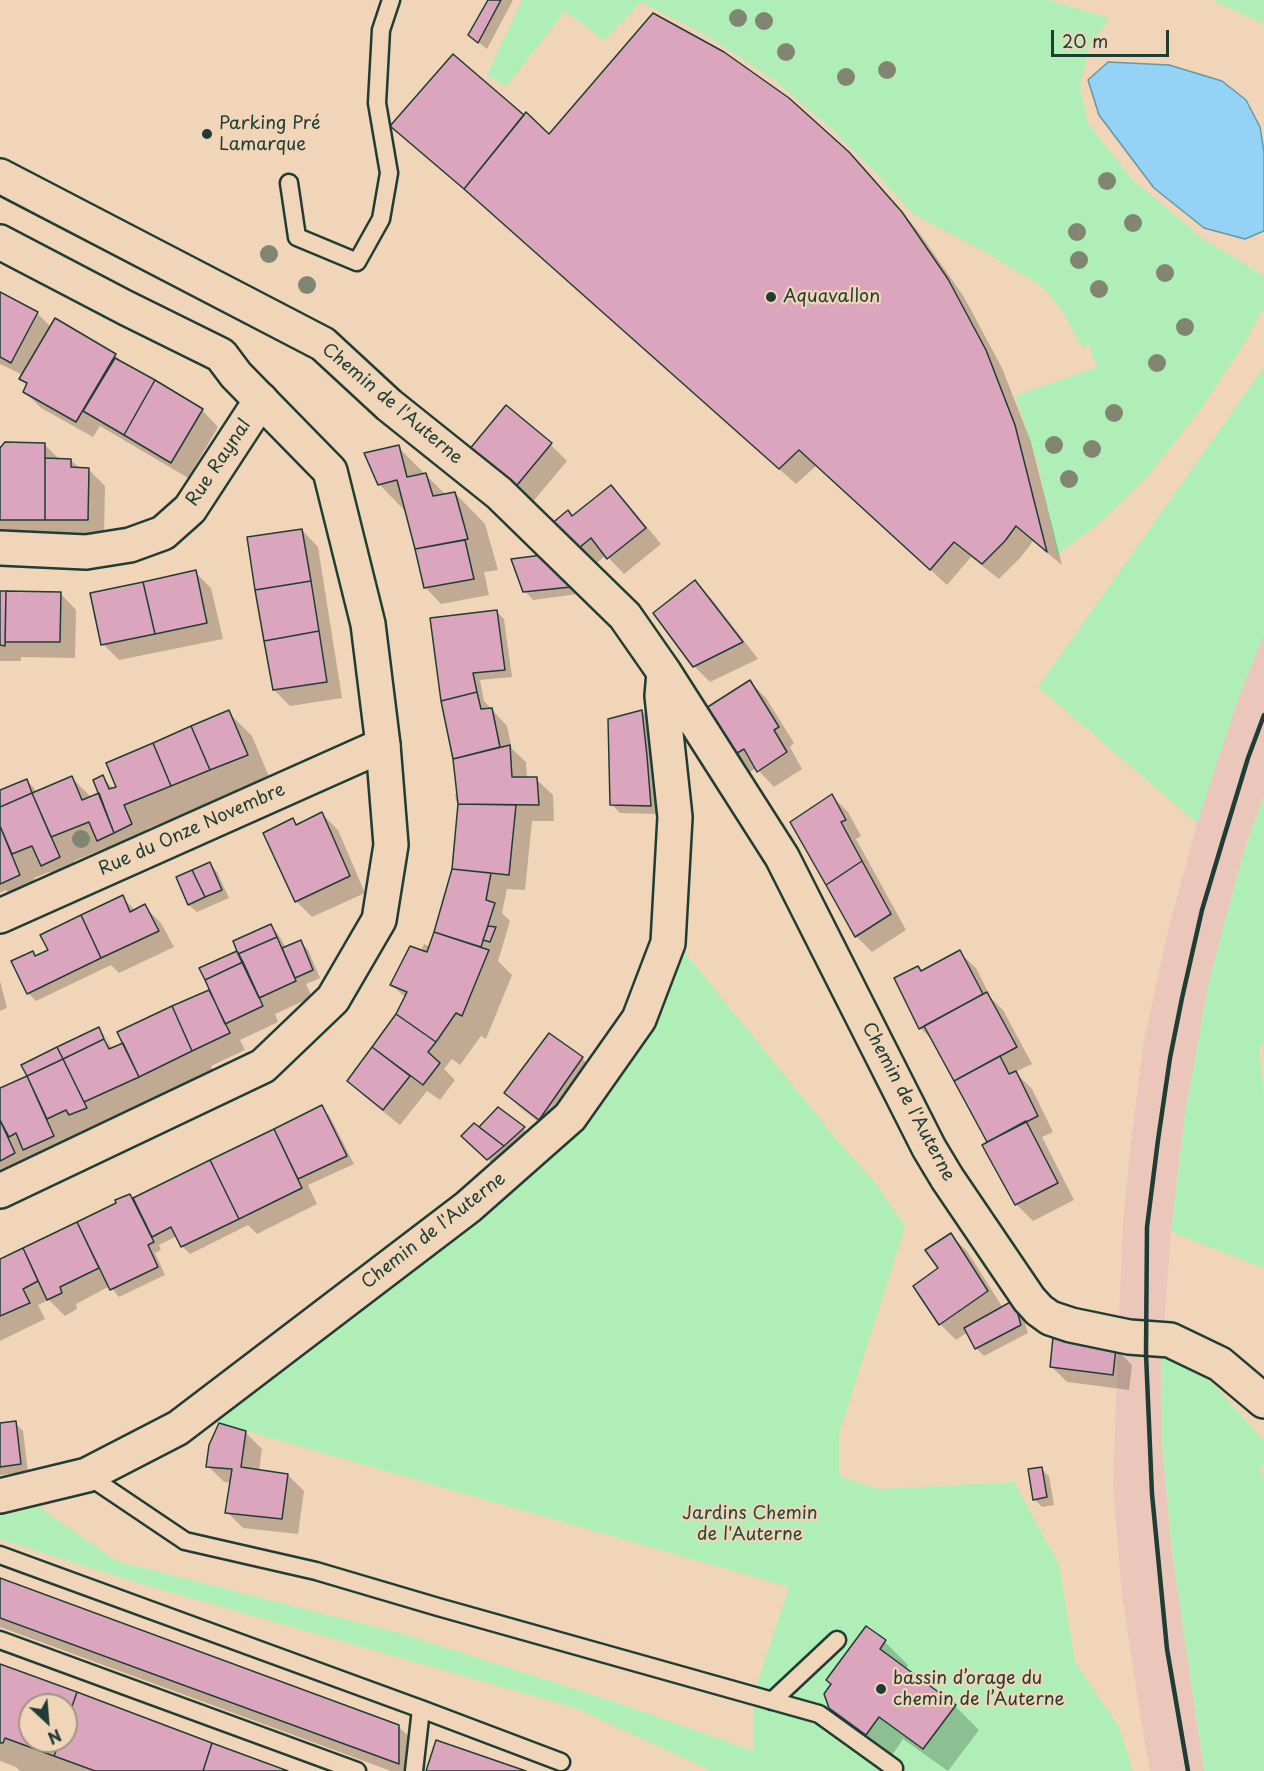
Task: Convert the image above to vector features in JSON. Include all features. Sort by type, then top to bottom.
[{"type":"street","name":"Chemin de l'Auterne","points":[[0,176],[323,345],[389,405],[499,493],[625,616],[664,672],[782,857],[941,1168],[1029,1299],[1050,1318],[1071,1325],[1129,1337],[1170,1340],[1220,1364],[1264,1401]]},
{"type":"street","points":[[0,242],[221,355],[236,375],[330,471],[368,624],[383,745],[391,845],[379,920],[333,999],[263,1066],[0,1191]]},
{"type":"street","name":"Rue Raynal","points":[[0,549],[86,552],[130,546],[163,533],[190,509],[261,400]]},
{"type":"street","name":"Chemin de l'Auterne","points":[[0,1496],[87,1474],[178,1428],[468,1207],[570,1117],[639,1019],[668,943],[675,817],[662,696],[664,672]]},
{"type":"street","name":"Rue du Onze Novembre","points":[[0,916],[383,745]]},
{"type":"lane","points":[[289,183],[297,237],[357,262],[381,219],[388,173],[376,103],[381,30],[391,0]]},
{"type":"lane","points":[[87,1474],[185,1541],[316,1570],[438,1607],[819,1714],[894,1768]]},
{"type":"lane","points":[[0,1555],[561,1762]]},
{"type":"lane","points":[[0,1640],[357,1771]]},
{"type":"lane","points":[[772,1701],[837,1640]]},
{"type":"lane","points":[[414,1771],[421,1709]]},
{"type":"shaded area","points":[[1264,634],[1264,795],[1243,853],[1185,1113],[1171,1232],[1164,1327],[1119,1321],[1123,1221],[1143,1046],[1166,939],[1197,823],[1237,702]]},
{"type":"shaded area","points":[[1118,1347],[1161,1355],[1162,1444],[1172,1552],[1204,1771],[1150,1771],[1122,1595],[1113,1485]]},
{"type":"green space","points":[[522,0],[1048,0],[1110,18],[1089,46],[1080,87],[1088,124],[1133,180],[1202,238],[1264,276],[1264,307],[1245,342],[1203,406],[1148,476],[1104,519],[1057,555],[1038,465],[1015,396],[1097,367],[1089,345],[1082,348],[1065,315],[1043,287],[984,251],[913,214],[873,170],[825,123],[774,80],[706,35],[641,2],[604,40],[565,11],[506,87],[487,75]]},
{"type":"green space","points":[[1212,0],[1264,0],[1264,24]]},
{"type":"green space","points":[[1264,367],[1264,634],[1237,702],[1197,823],[1038,687]]},
{"type":"green space","points":[[1264,795],[1264,1042],[1259,1048],[1264,1095],[1264,1268],[1171,1232],[1185,1113],[1209,981],[1243,853]]},
{"type":"green space","name":"Jardins Chemin de l'Auterne","points":[[668,943],[687,955],[837,1140],[877,1185],[905,1227],[839,1434],[839,1476],[878,1489],[1014,1482],[1059,1565],[1075,1662],[1119,1727],[1133,1771],[709,1771],[576,1708],[138,1583],[0,1539],[0,1516],[39,1507],[117,1561],[403,1634],[606,1699],[754,1751],[753,1696],[789,1587],[219,1423],[211,1416],[570,1117]]},
{"type":"green space","points":[[1161,1355],[1206,1376],[1264,1441],[1264,1463],[1259,1469],[1264,1479],[1264,1771],[1204,1771],[1172,1552],[1162,1444]]},
{"type":"water","points":[[1108,62],[1169,65],[1222,81],[1246,100],[1260,127],[1264,152],[1264,231],[1245,239],[1204,228],[1154,188],[1099,115],[1088,80]]},
{"type":"building","points":[[488,0],[501,0],[478,43],[468,35]]},
{"type":"building","name":"Aquavallon","points":[[653,13],[724,52],[789,98],[849,152],[902,212],[948,279],[986,350],[1015,425],[1047,552],[1016,526],[1005,541],[982,564],[954,542],[930,570],[799,450],[779,469],[464,189],[526,112],[549,134]]},
{"type":"building","points":[[453,54],[524,115],[464,189],[390,126]]},
{"type":"building","points":[[0,292],[38,312],[11,363],[0,357]]},
{"type":"building","points":[[55,318],[116,354],[76,422],[23,392],[27,383],[19,379]]},
{"type":"building","points":[[115,358],[155,380],[124,435],[83,411]]},
{"type":"building","points":[[155,380],[203,409],[171,463],[124,435]]},
{"type":"building","points":[[506,405],[552,443],[513,490],[468,451]]},
{"type":"building","points":[[5,442],[45,443],[45,520],[0,520],[0,448]]},
{"type":"building","points":[[399,445],[407,477],[426,473],[433,496],[455,492],[468,539],[415,549],[397,480],[378,485],[364,453]]},
{"type":"building","points":[[45,458],[71,459],[71,467],[89,468],[88,520],[45,520]]},
{"type":"building","points":[[611,485],[646,528],[607,559],[591,538],[574,552],[550,525],[568,510],[572,516]]},
{"type":"building","points":[[302,529],[311,581],[255,590],[247,537]]},
{"type":"building","points":[[465,540],[474,579],[424,588],[415,549]]},
{"type":"building","points":[[542,555],[571,587],[523,592],[511,559]]},
{"type":"building","points":[[196,570],[207,623],[155,634],[143,582]]},
{"type":"building","points":[[695,580],[743,642],[693,667],[653,613]]},
{"type":"building","points":[[311,581],[319,631],[264,641],[255,590]]},
{"type":"building","points":[[143,582],[155,634],[101,645],[90,593]]},
{"type":"building","points":[[0,591],[6,591],[5,646],[0,645]]},
{"type":"building","points":[[6,591],[61,592],[60,642],[5,642]]},
{"type":"building","points":[[497,610],[505,670],[473,673],[477,692],[441,701],[430,618]]},
{"type":"building","points":[[319,631],[327,682],[273,690],[264,641]]},
{"type":"building","points":[[750,680],[779,727],[774,730],[787,752],[757,772],[744,749],[732,756],[703,710]]},
{"type":"building","points":[[477,692],[481,709],[492,708],[500,747],[453,759],[441,701]]},
{"type":"building","points":[[229,710],[248,755],[210,770],[191,726]]},
{"type":"building","points":[[642,710],[651,806],[610,805],[608,719]]},
{"type":"building","points":[[191,726],[210,770],[171,786],[153,743]]},
{"type":"building","points":[[153,743],[171,786],[124,805],[132,824],[114,833],[93,780],[103,775],[109,789],[116,787],[106,763]]},
{"type":"building","points":[[510,745],[512,777],[537,777],[539,805],[458,804],[453,759]]},
{"type":"building","points":[[72,776],[82,800],[99,793],[114,833],[97,841],[89,822],[51,837],[32,793]]},
{"type":"building","points":[[27,779],[32,793],[0,807],[0,790]]},
{"type":"building","points":[[32,793],[60,857],[41,866],[32,846],[12,854],[0,826],[0,807]]},
{"type":"building","points":[[832,794],[846,820],[841,822],[862,861],[826,885],[790,822]]},
{"type":"building","points":[[458,804],[516,805],[509,875],[452,869]]},
{"type":"building","points":[[322,812],[350,876],[295,902],[263,833],[293,818],[296,825]]},
{"type":"building","points":[[0,826],[20,875],[0,884]]},
{"type":"building","points":[[862,861],[891,914],[855,937],[826,885]]},
{"type":"building","points":[[210,862],[222,890],[205,897],[192,870]]},
{"type":"building","points":[[452,869],[491,873],[486,900],[495,903],[481,947],[434,932]]},
{"type":"building","points":[[192,870],[205,897],[188,905],[176,877]]},
{"type":"building","points":[[123,895],[130,912],[145,904],[159,931],[101,958],[81,915]]},
{"type":"building","points":[[81,915],[101,958],[27,994],[11,961],[33,951],[35,956],[48,950],[40,935]]},
{"type":"building","points":[[271,924],[277,937],[238,954],[233,941]]},
{"type":"building","points":[[488,926],[496,927],[490,942],[483,940]]},
{"type":"building","points":[[434,932],[489,950],[462,1016],[456,1013],[436,1042],[396,1014],[407,992],[390,985],[410,946],[427,952]]},
{"type":"building","points":[[277,937],[296,981],[259,998],[238,954]]},
{"type":"building","points":[[301,940],[313,970],[295,978],[282,948]]},
{"type":"building","points":[[960,950],[983,994],[919,1029],[894,978],[918,966],[921,971]]},
{"type":"building","points":[[237,951],[243,962],[205,980],[199,968]]},
{"type":"building","points":[[243,962],[263,1006],[225,1024],[205,980]]},
{"type":"building","points":[[209,990],[230,1033],[192,1051],[172,1006]]},
{"type":"building","points":[[987,992],[1017,1047],[954,1081],[924,1026]]},
{"type":"building","points":[[172,1006],[192,1051],[139,1077],[117,1032]]},
{"type":"building","points":[[396,1014],[436,1042],[428,1052],[440,1063],[423,1085],[372,1047]]},
{"type":"building","points":[[99,1027],[104,1039],[63,1059],[57,1047]]},
{"type":"building","points":[[549,1033],[583,1057],[539,1120],[504,1093]]},
{"type":"building","points":[[104,1039],[109,1049],[123,1043],[139,1077],[84,1102],[63,1059]]},
{"type":"building","points":[[57,1047],[63,1059],[27,1076],[21,1065]]},
{"type":"building","points":[[372,1047],[410,1076],[383,1110],[347,1081]]},
{"type":"building","points":[[1000,1056],[1009,1074],[1016,1071],[1038,1116],[987,1142],[954,1081]]},
{"type":"building","points":[[63,1059],[87,1108],[69,1115],[66,1110],[47,1119],[27,1076]]},
{"type":"building","points":[[27,1076],[54,1136],[23,1150],[16,1133],[9,1137],[0,1120],[0,1088]]},
{"type":"building","points":[[322,1105],[347,1156],[298,1179],[274,1129]]},
{"type":"building","points":[[498,1107],[525,1127],[504,1146],[479,1127]]},
{"type":"building","points":[[0,1120],[15,1153],[0,1161]]},
{"type":"building","points":[[1026,1121],[1058,1183],[1015,1205],[982,1145]]},
{"type":"building","points":[[474,1123],[504,1146],[487,1160],[461,1136]]},
{"type":"building","points":[[274,1129],[302,1188],[239,1219],[210,1160]]},
{"type":"building","points":[[210,1160],[239,1219],[181,1247],[171,1227],[152,1237],[133,1198]]},
{"type":"building","points":[[130,1194],[154,1242],[148,1245],[158,1267],[110,1290],[77,1222]]},
{"type":"building","points":[[77,1222],[99,1268],[60,1287],[62,1293],[47,1300],[23,1248]]},
{"type":"building","points":[[951,1233],[988,1291],[939,1325],[913,1286],[938,1268],[925,1250]]},
{"type":"building","points":[[23,1248],[38,1281],[23,1289],[30,1303],[0,1316],[0,1259]]},
{"type":"building","points":[[1014,1300],[1021,1325],[975,1349],[964,1328]]},
{"type":"building","points":[[1053,1337],[1116,1347],[1113,1375],[1050,1367]]},
{"type":"building","points":[[16,1421],[21,1464],[0,1467],[0,1423]]},
{"type":"building","points":[[219,1423],[246,1431],[241,1467],[288,1474],[282,1519],[225,1513],[232,1469],[206,1467],[209,1445]]},
{"type":"building","points":[[1042,1467],[1047,1497],[1033,1500],[1028,1469]]},
{"type":"building","points":[[0,1578],[399,1725],[399,1764],[0,1618]]},
{"type":"building","name":"bassin d’orage du chemin de l’Auterne","points":[[866,1626],[886,1640],[880,1649],[956,1705],[923,1749],[879,1717],[866,1735],[829,1708],[824,1694],[831,1684],[826,1680]]},
{"type":"building","points":[[0,1664],[77,1692],[18,1693],[18,1743],[5,1738],[3,1743],[0,1743]]},
{"type":"building","points":[[77,1693],[212,1743],[203,1771],[95,1771],[54,1756],[55,1753],[78,1753]]},
{"type":"building","points":[[436,1740],[526,1771],[426,1771]]},
{"type":"building","points":[[212,1743],[288,1771],[203,1771]]},
{"type":"railway","points":[[1188,1771],[1167,1649],[1152,1494],[1146,1354],[1147,1227],[1170,1058],[1202,910],[1248,758],[1264,715]]},
{"type":"place","name":"Parking Pré Lamarque","points":[[207,134]]},
{"type":"place","name":"Aquavallon","points":[[771,297]]},
{"type":"place","name":"bassin d’orage du chemin de l’Auterne","points":[[881,1689]]}]
